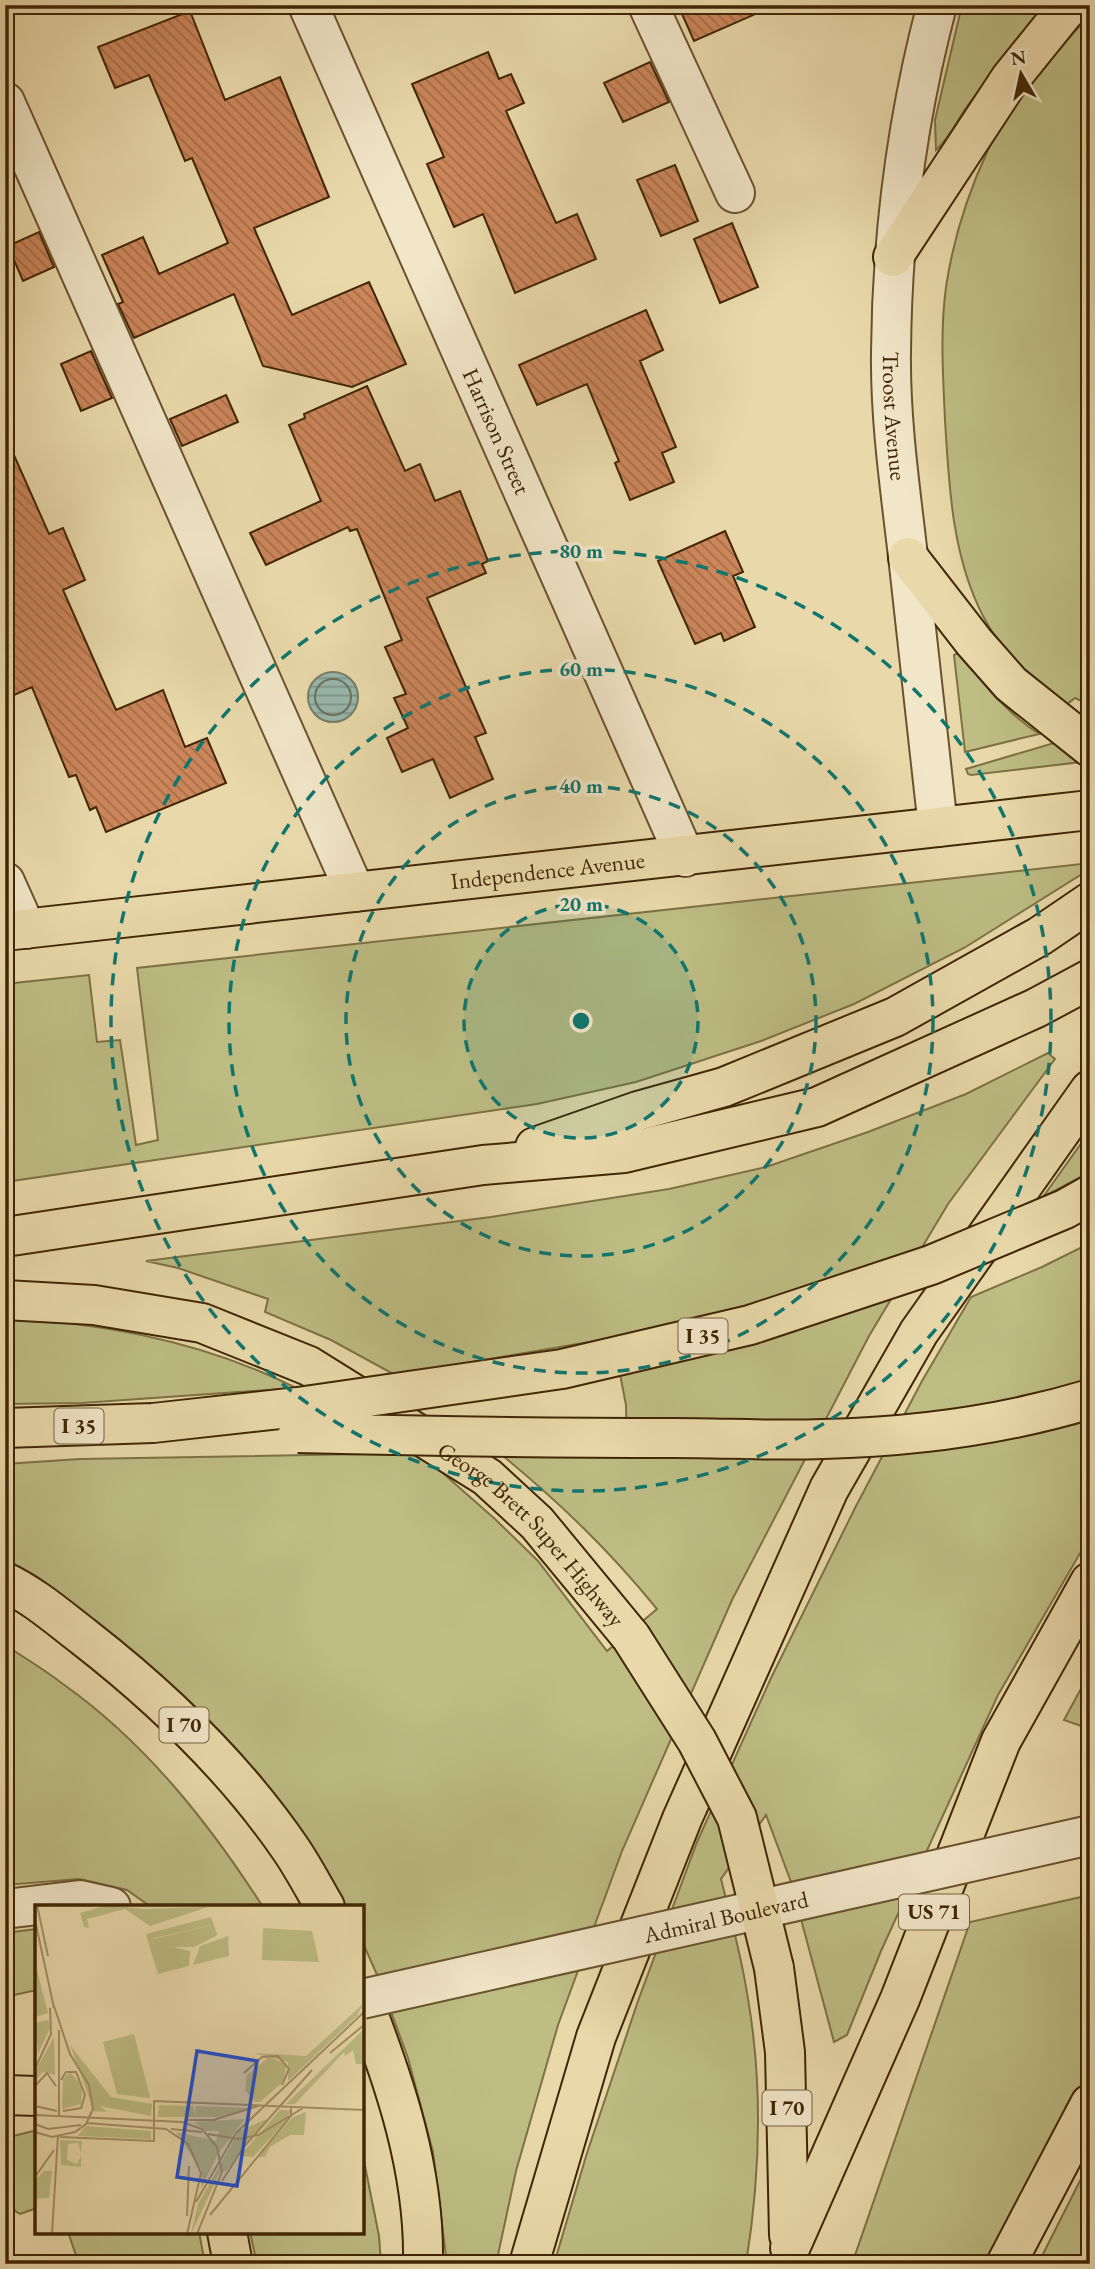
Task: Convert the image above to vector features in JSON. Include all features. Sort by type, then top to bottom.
[{"type":"main road","points":[[893,257],[1010,79],[1072,5]]},
{"type":"main road","points":[[908,556],[974,642],[1011,684],[1090,747]]},
{"type":"main road","name":"Independence Avenue","points":[[15,930],[1090,810]]},
{"type":"main road","points":[[483,1165],[638,1111],[724,1087],[895,1017],[1040,936],[1090,902]]},
{"type":"main road","points":[[5,1237],[483,1165],[624,1153],[817,1107],[1035,1008],[1090,979]]},
{"type":"main road","points":[[529,2264],[596,2037],[682,1819],[829,1489],[919,1332],[1090,1090]]},
{"type":"main road","name":"I 35","points":[[5,1429],[298,1420],[562,1368],[750,1325],[930,1265],[1065,1209],[1090,1195]]},
{"type":"main road","name":"George Brett Super Highway","points":[[5,1300],[94,1305],[202,1323],[309,1366],[487,1477],[537,1523],[631,1637],[697,1741],[737,1818],[774,1968],[785,2052],[788,2256]]},
{"type":"main road","points":[[298,1420],[490,1437],[822,1440],[981,1424],[1057,1409],[1090,1399]]},
{"type":"main road","name":"I 70","points":[[5,1582],[25,1591],[108,1656],[191,1732],[240,1784],[293,1852],[323,1905]]},
{"type":"main road","name":"US 71","points":[[788,2256],[900,2000],[1001,1741],[1090,1582]]},
{"type":"main road","points":[[364,2003],[391,2074],[409,2134],[423,2241],[423,2264]]},
{"type":"main road","points":[[5,2095],[35,2096]]},
{"type":"main road","points":[[1006,2264],[1090,2104]]},
{"type":"main road","points":[[228,2234],[233,2264]]},
{"type":"street","name":"Harrison Street","points":[[308,5],[685,857]]},
{"type":"street","points":[[649,5],[734,193]]},
{"type":"street","name":"Troost Avenue","points":[[937,5],[920,68],[906,154],[893,257],[891,354],[895,445],[938,827]]},
{"type":"street","points":[[5,102],[355,892]]},
{"type":"street","points":[[5,881],[15,930]]},
{"type":"street","name":"Admiral Boulevard","points":[[364,1998],[1090,1835]]},
{"type":"street","points":[[38,1905],[80,1900],[102,1905]]},
{"type":"street","points":[[5,1909],[35,1905]]},
{"type":"street","points":[[5,2088],[35,2081]]},
{"type":"green space","points":[[962,5],[1047,5],[996,67],[936,150],[935,120]]},
{"type":"green space","points":[[1090,15],[1090,705],[1075,698],[1066,705],[1030,676],[1000,643],[983,616],[965,569],[958,545],[948,470],[943,320],[946,287],[957,234],[988,150],[1021,96]]},
{"type":"green space","points":[[961,652],[996,697],[1016,717],[1039,734],[965,752],[954,655]]},
{"type":"green space","points":[[1054,743],[1081,757],[1081,762],[971,775],[966,769]]},
{"type":"green space","points":[[1090,863],[1090,869],[964,948],[854,1004],[761,1041],[636,1082],[537,1104],[5,1182],[5,984],[89,975],[97,1042],[120,1040],[136,1145],[158,1140],[137,968]]},
{"type":"green space","points":[[1048,1053],[1055,1059],[948,1204],[869,1336],[732,1600],[622,1851],[558,2025],[516,2171],[496,2264],[447,2264],[433,2152],[408,2058],[364,1946],[364,1905],[344,1905],[312,1854],[13,1567],[5,1563],[5,1464],[80,1459],[420,1453],[538,1561],[607,1651],[657,1609],[584,1528],[502,1455],[627,1455],[626,1405],[613,1338],[395,1375],[331,1340],[265,1312],[268,1299],[178,1268],[146,1261],[491,1217],[669,1189],[766,1167],[966,1094]]},
{"type":"green space","points":[[1090,1131],[1090,1172],[1043,1197]]},
{"type":"green space","points":[[1090,1243],[1090,1536],[998,1695],[881,1951],[847,2035],[834,2042],[791,1882],[766,1815],[721,1879],[746,1984],[756,2065],[757,2165],[746,2264],[554,2264],[587,2153],[638,2001],[697,1842],[771,1678],[855,1508],[922,1381],[971,1297]]},
{"type":"green space","points":[[5,1318],[118,1330],[155,1338],[227,1359],[296,1388],[82,1403],[5,1404]]},
{"type":"green space","points":[[5,1645],[93,1707],[148,1758],[198,1815],[262,1905],[148,1905],[127,1890],[79,1879],[5,1885]]},
{"type":"green space","points":[[1090,1672],[1090,1729],[1064,1720]]},
{"type":"green space","points":[[1090,1895],[1090,2071],[988,2264],[852,2264],[970,1922]]},
{"type":"green space","points":[[35,1929],[35,1990],[5,1997],[5,1933]]},
{"type":"green space","points":[[35,2130],[35,2209],[20,2214],[15,2211],[5,2184],[5,2138]]},
{"type":"green space","points":[[364,2161],[379,2236],[381,2264],[257,2264],[250,2234],[364,2234]]},
{"type":"green space","points":[[1090,2161],[1090,2264],[1037,2264],[1041,2258]]},
{"type":"green space","points":[[69,2234],[199,2234],[205,2264],[79,2264]]},
{"type":"water","points":[[333,672],[350,680],[358,697],[350,714],[333,722],[316,714],[308,697],[316,680]]},
{"type":"building","points":[[678,5],[776,5],[694,41]]},
{"type":"building","points":[[190,11],[225,100],[280,77],[329,197],[254,228],[292,315],[369,282],[406,364],[352,387],[263,366],[234,294],[134,338],[118,304],[123,302],[102,255],[143,237],[159,274],[228,243],[192,158],[185,161],[149,75],[115,88],[98,47]]},
{"type":"building","points":[[488,52],[499,79],[511,74],[524,103],[506,111],[556,223],[577,214],[596,259],[515,293],[483,214],[454,227],[427,164],[444,157],[412,84]]},
{"type":"building","points":[[650,62],[669,102],[623,122],[604,83]]},
{"type":"building","points":[[675,165],[698,221],[661,236],[637,180]]},
{"type":"building","points":[[732,223],[758,287],[720,303],[694,239]]},
{"type":"building","points":[[39,232],[54,267],[23,281],[8,246]]},
{"type":"building","points":[[646,310],[663,350],[640,361],[676,447],[662,453],[674,482],[630,500],[615,463],[619,461],[587,384],[537,405],[519,365]]},
{"type":"building","points":[[91,351],[112,398],[81,411],[61,364]]},
{"type":"building","points":[[367,386],[405,471],[420,464],[435,501],[460,491],[488,561],[482,564],[486,573],[427,598],[486,733],[475,737],[493,779],[450,798],[433,759],[402,772],[387,738],[408,728],[394,698],[406,694],[385,647],[402,640],[357,529],[350,531],[348,527],[266,565],[250,533],[321,501],[289,425],[305,418],[304,414]]},
{"type":"building","points":[[226,395],[238,422],[182,446],[170,419]]},
{"type":"building","points":[[5,435],[49,534],[63,528],[85,580],[63,590],[116,710],[163,690],[185,747],[207,738],[226,783],[106,832],[96,807],[90,810],[76,775],[69,777],[32,687],[5,699]]},
{"type":"building","points":[[725,531],[743,572],[733,576],[755,627],[724,641],[721,633],[695,644],[658,561]]}]
